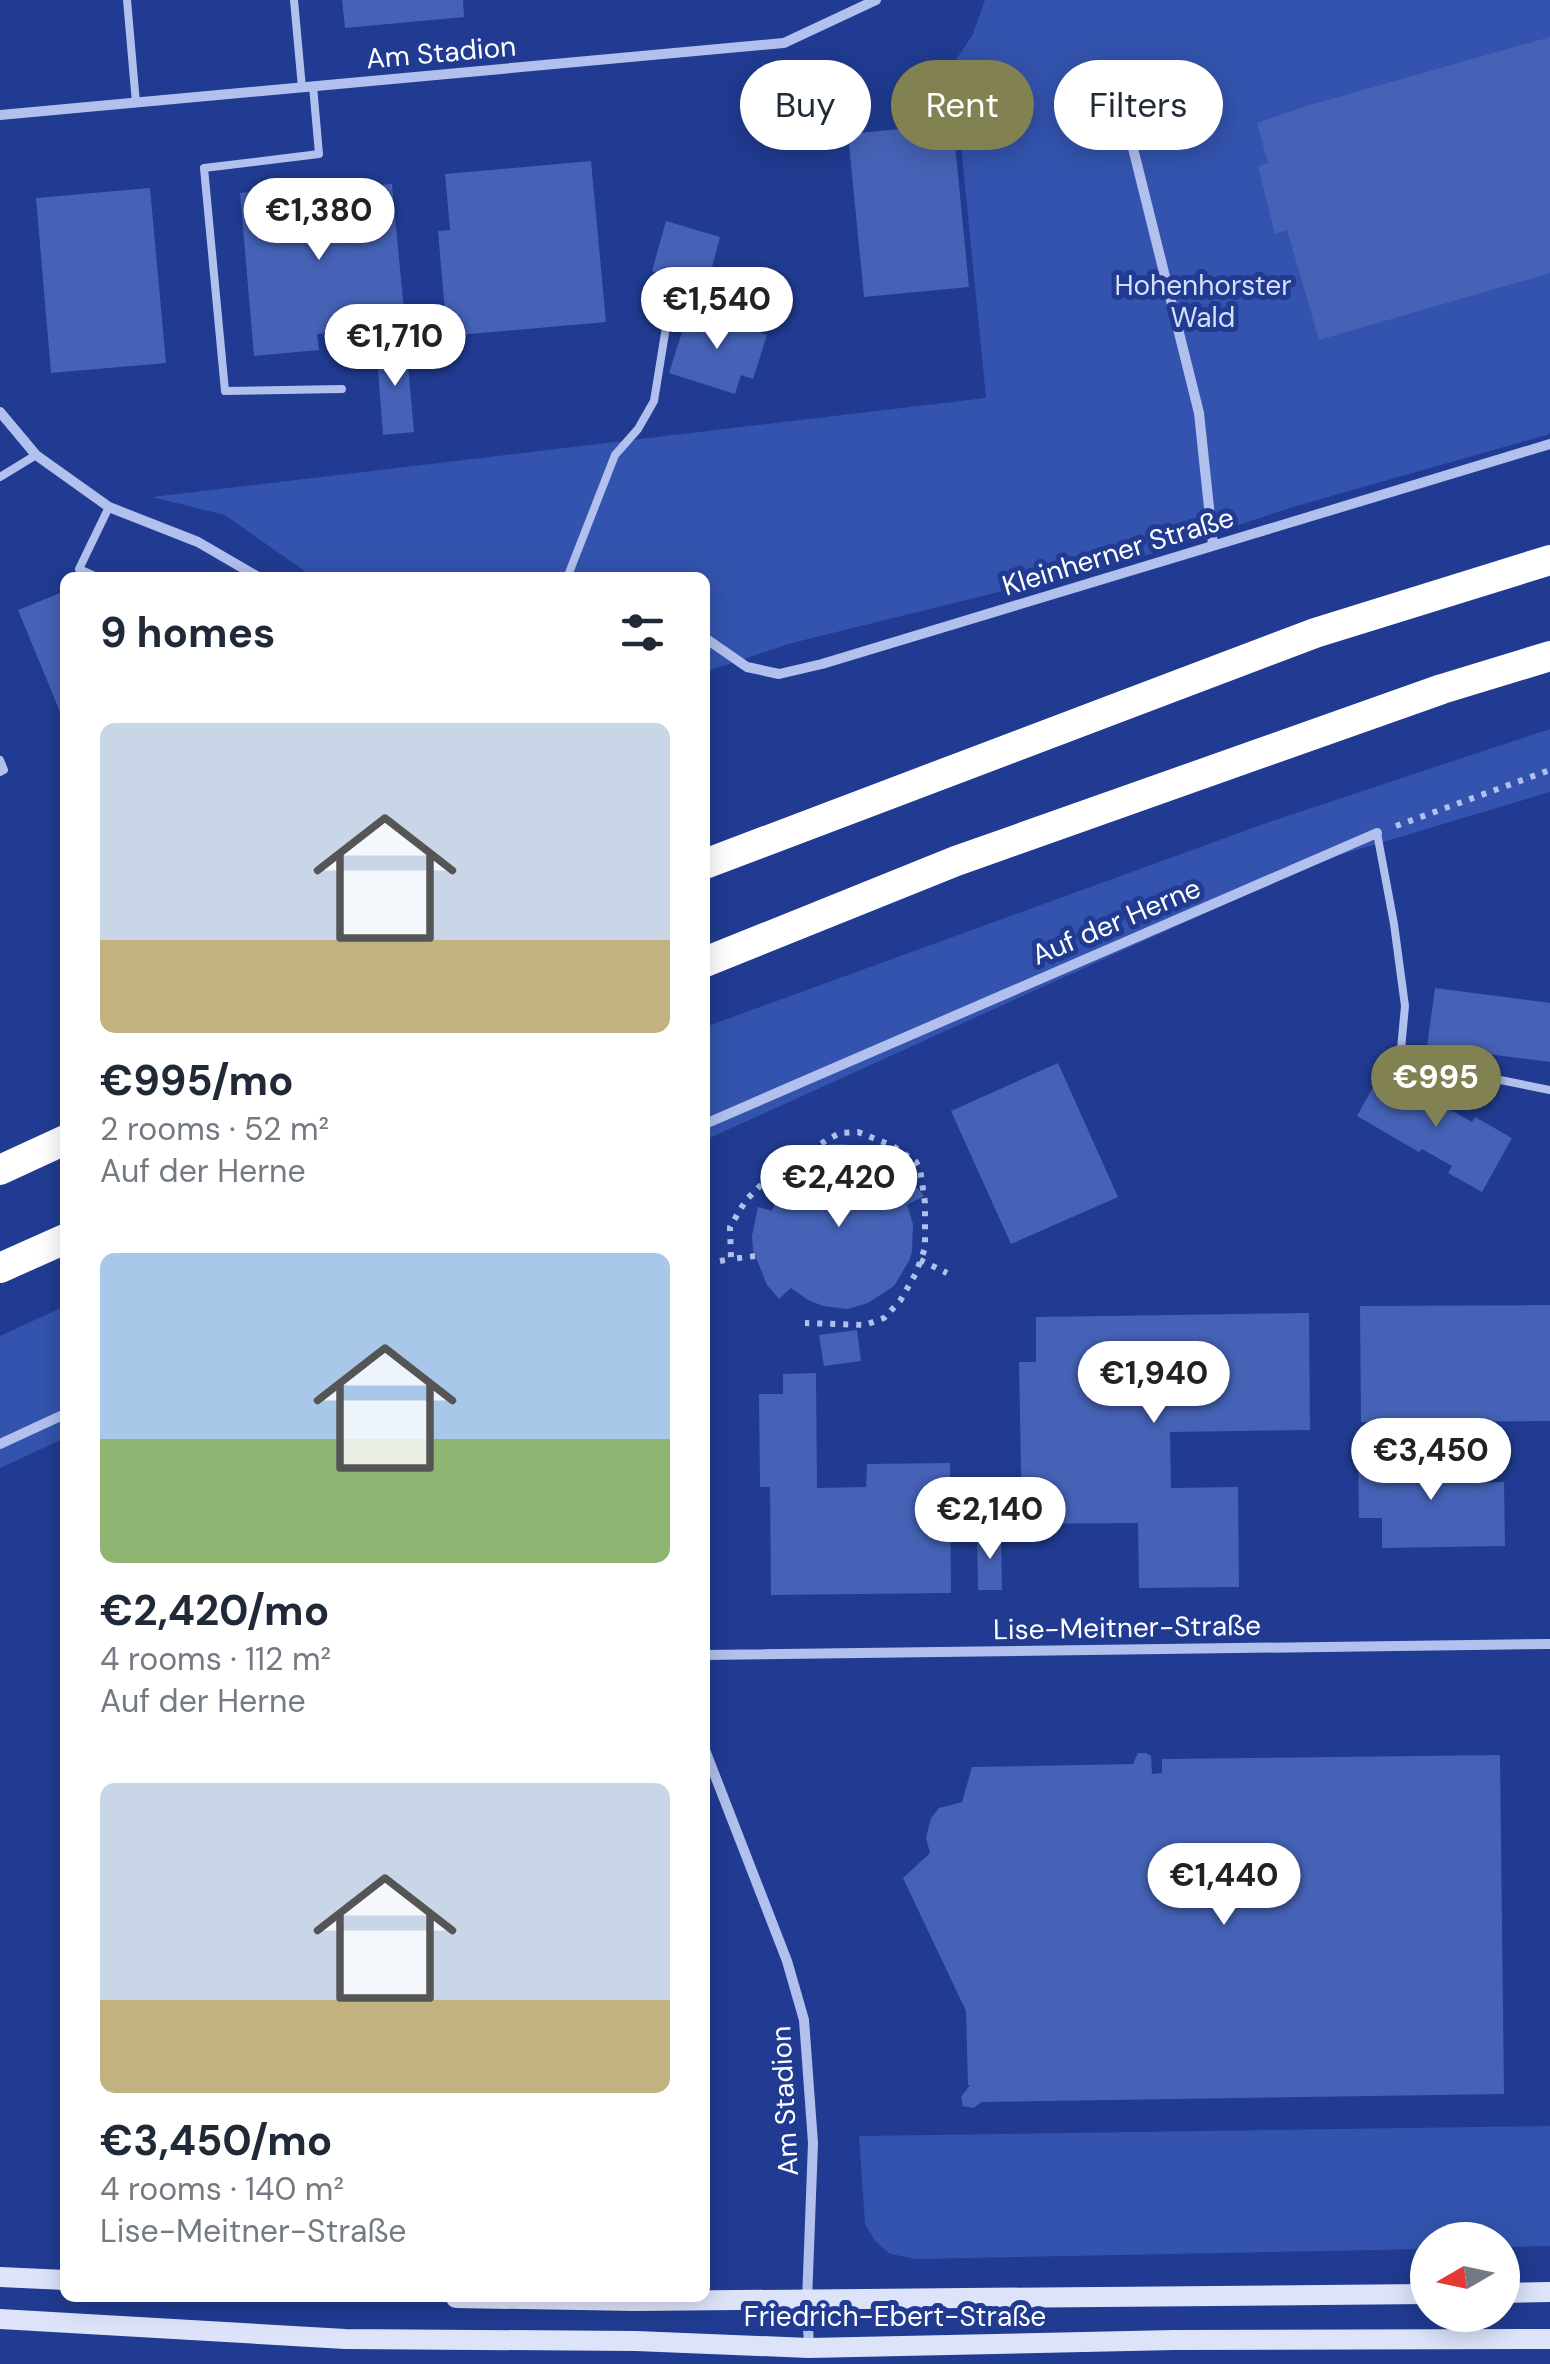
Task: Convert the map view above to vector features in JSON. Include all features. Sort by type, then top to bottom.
[{"type":"highway","points":[[710,862],[1314,633],[1550,560]]},
{"type":"highway","points":[[710,960],[956,861],[1442,689],[1550,656]]},
{"type":"highway","points":[[0,1170],[60,1142]]},
{"type":"highway","points":[[0,1268],[60,1241]]},
{"type":"main road","points":[[0,2277],[60,2280]]},
{"type":"main road","points":[[1520,2293],[1550,2292]]},
{"type":"main road","name":"Friedrich-Ebert-Straße","points":[[710,2301],[1410,2294]]},
{"type":"main road","name":"Friedrich-Ebert-Straße","points":[[0,2320],[345,2339],[636,2341],[809,2348],[1193,2340],[1550,2339]]},
{"type":"street","name":"Am Stadion","points":[[0,116],[784,44],[876,0]]},
{"type":"street","points":[[1133,150],[1198,413],[1213,545]]},
{"type":"street","points":[[0,412],[36,454],[109,507],[198,542],[250,572]]},
{"type":"street","name":"Kleinherner Straße","points":[[710,641],[747,667],[779,674],[822,664],[1550,444]]},
{"type":"street","name":"Auf der Herne","points":[[710,1122],[1377,833]]},
{"type":"street","points":[[0,1444],[60,1416]]},
{"type":"street","name":"Lise-Meitner-Straße","points":[[710,1656],[1550,1644]]},
{"type":"street","name":"Am Stadion","points":[[710,1763],[787,1960],[804,2020],[813,2143],[809,2348]]},
{"type":"lane","points":[[127,0],[136,103]]},
{"type":"lane","points":[[294,0],[319,154],[204,168],[225,391],[342,390]]},
{"type":"lane","points":[[569,572],[615,455],[638,429],[654,401],[672,290]]},
{"type":"lane","points":[[0,478],[36,454]]},
{"type":"lane","points":[[86,572],[80,569],[109,507]]},
{"type":"lane","points":[[0,760],[4,770],[0,772]]},
{"type":"lane","points":[[1377,833],[1405,1006],[1400,1060],[1550,1090]]},
{"type":"path","points":[[1377,833],[1550,770]]},
{"type":"path","points":[[731,1259],[730,1227],[746,1200],[768,1178],[814,1146],[840,1134],[866,1134],[916,1162],[927,1224],[920,1260],[900,1301],[884,1318],[865,1325],[804,1323]]},
{"type":"path","points":[[720,1261],[755,1256]]},
{"type":"path","points":[[920,1260],[947,1273]]},
{"type":"green space","name":"Hohenhorster Wald","points":[[985,0],[1550,0],[1550,434],[1293,507],[1141,557],[792,643],[710,670],[710,572],[306,572],[225,515],[152,497],[986,398],[961,150],[1034,150],[1034,60],[956,60],[972,36]]},
{"type":"green space","points":[[1550,729],[1550,792],[1323,860],[710,1138],[710,1025],[1275,820]]},
{"type":"green space","points":[[60,1308],[60,1440],[0,1468],[0,1336]]},
{"type":"green space","points":[[1550,2126],[1550,2246],[1520,2247],[1520,2222],[1410,2222],[1410,2249],[916,2259],[890,2254],[875,2241],[865,2224],[859,2136]]},
{"type":"building","points":[[342,0],[463,0],[464,17],[345,28]]},
{"type":"building","points":[[1550,37],[1550,273],[1319,340],[1287,230],[1275,234],[1258,166],[1268,163],[1257,123]]},
{"type":"building","points":[[891,130],[891,150],[956,150],[969,287],[864,297],[850,150],[871,150],[871,132]]},
{"type":"building","points":[[591,161],[606,322],[447,336],[438,231],[450,230],[445,174]]},
{"type":"building","points":[[362,182],[363,186],[392,184],[404,311],[375,314],[376,329],[317,334],[319,350],[254,356],[240,193]]},
{"type":"building","points":[[150,188],[166,363],[51,373],[36,198]]},
{"type":"building","points":[[666,221],[720,237],[707,286],[652,271]]},
{"type":"building","points":[[689,310],[767,335],[753,379],[741,375],[735,394],[669,373]]},
{"type":"building","points":[[406,342],[414,432],[383,435],[376,344]]},
{"type":"building","points":[[60,593],[60,712],[18,610]]},
{"type":"building","points":[[1435,988],[1550,1003],[1550,1062],[1427,1046]]},
{"type":"building","points":[[1058,1063],[1118,1197],[1011,1244],[951,1111]]},
{"type":"building","points":[[1382,1071],[1472,1122],[1475,1117],[1512,1138],[1482,1192],[1448,1173],[1452,1166],[1357,1116]]},
{"type":"building","points":[[825,1145],[871,1150],[898,1165],[924,1196],[907,1205],[913,1224],[909,1261],[894,1286],[868,1303],[848,1309],[823,1306],[791,1288],[779,1299],[767,1285],[753,1250],[758,1207],[772,1211],[791,1182],[813,1168],[829,1164]]},
{"type":"building","points":[[1550,1305],[1550,1421],[1361,1422],[1360,1306]]},
{"type":"building","points":[[1309,1313],[1310,1430],[1170,1432],[1171,1488],[1238,1487],[1239,1587],[1139,1588],[1138,1523],[1022,1524],[1019,1362],[1036,1362],[1036,1317]]},
{"type":"building","points":[[857,1330],[861,1361],[824,1366],[819,1335]]},
{"type":"building","points":[[816,1373],[817,1488],[866,1487],[867,1464],[950,1463],[951,1593],[771,1595],[770,1487],[760,1487],[759,1394],[783,1394],[783,1374]]},
{"type":"building","points":[[1473,1457],[1474,1483],[1504,1482],[1505,1546],[1382,1548],[1382,1518],[1359,1518],[1358,1459]]},
{"type":"building","points":[[977,1535],[1001,1535],[1002,1590],[978,1590]]},
{"type":"building","points":[[1138,1753],[1151,1756],[1152,1774],[1162,1773],[1162,1759],[1500,1755],[1504,2094],[982,2102],[973,2108],[963,2106],[961,2097],[970,2085],[966,2011],[903,1878],[930,1853],[926,1838],[931,1818],[939,1808],[962,1802],[972,1767],[1133,1764]]}]
